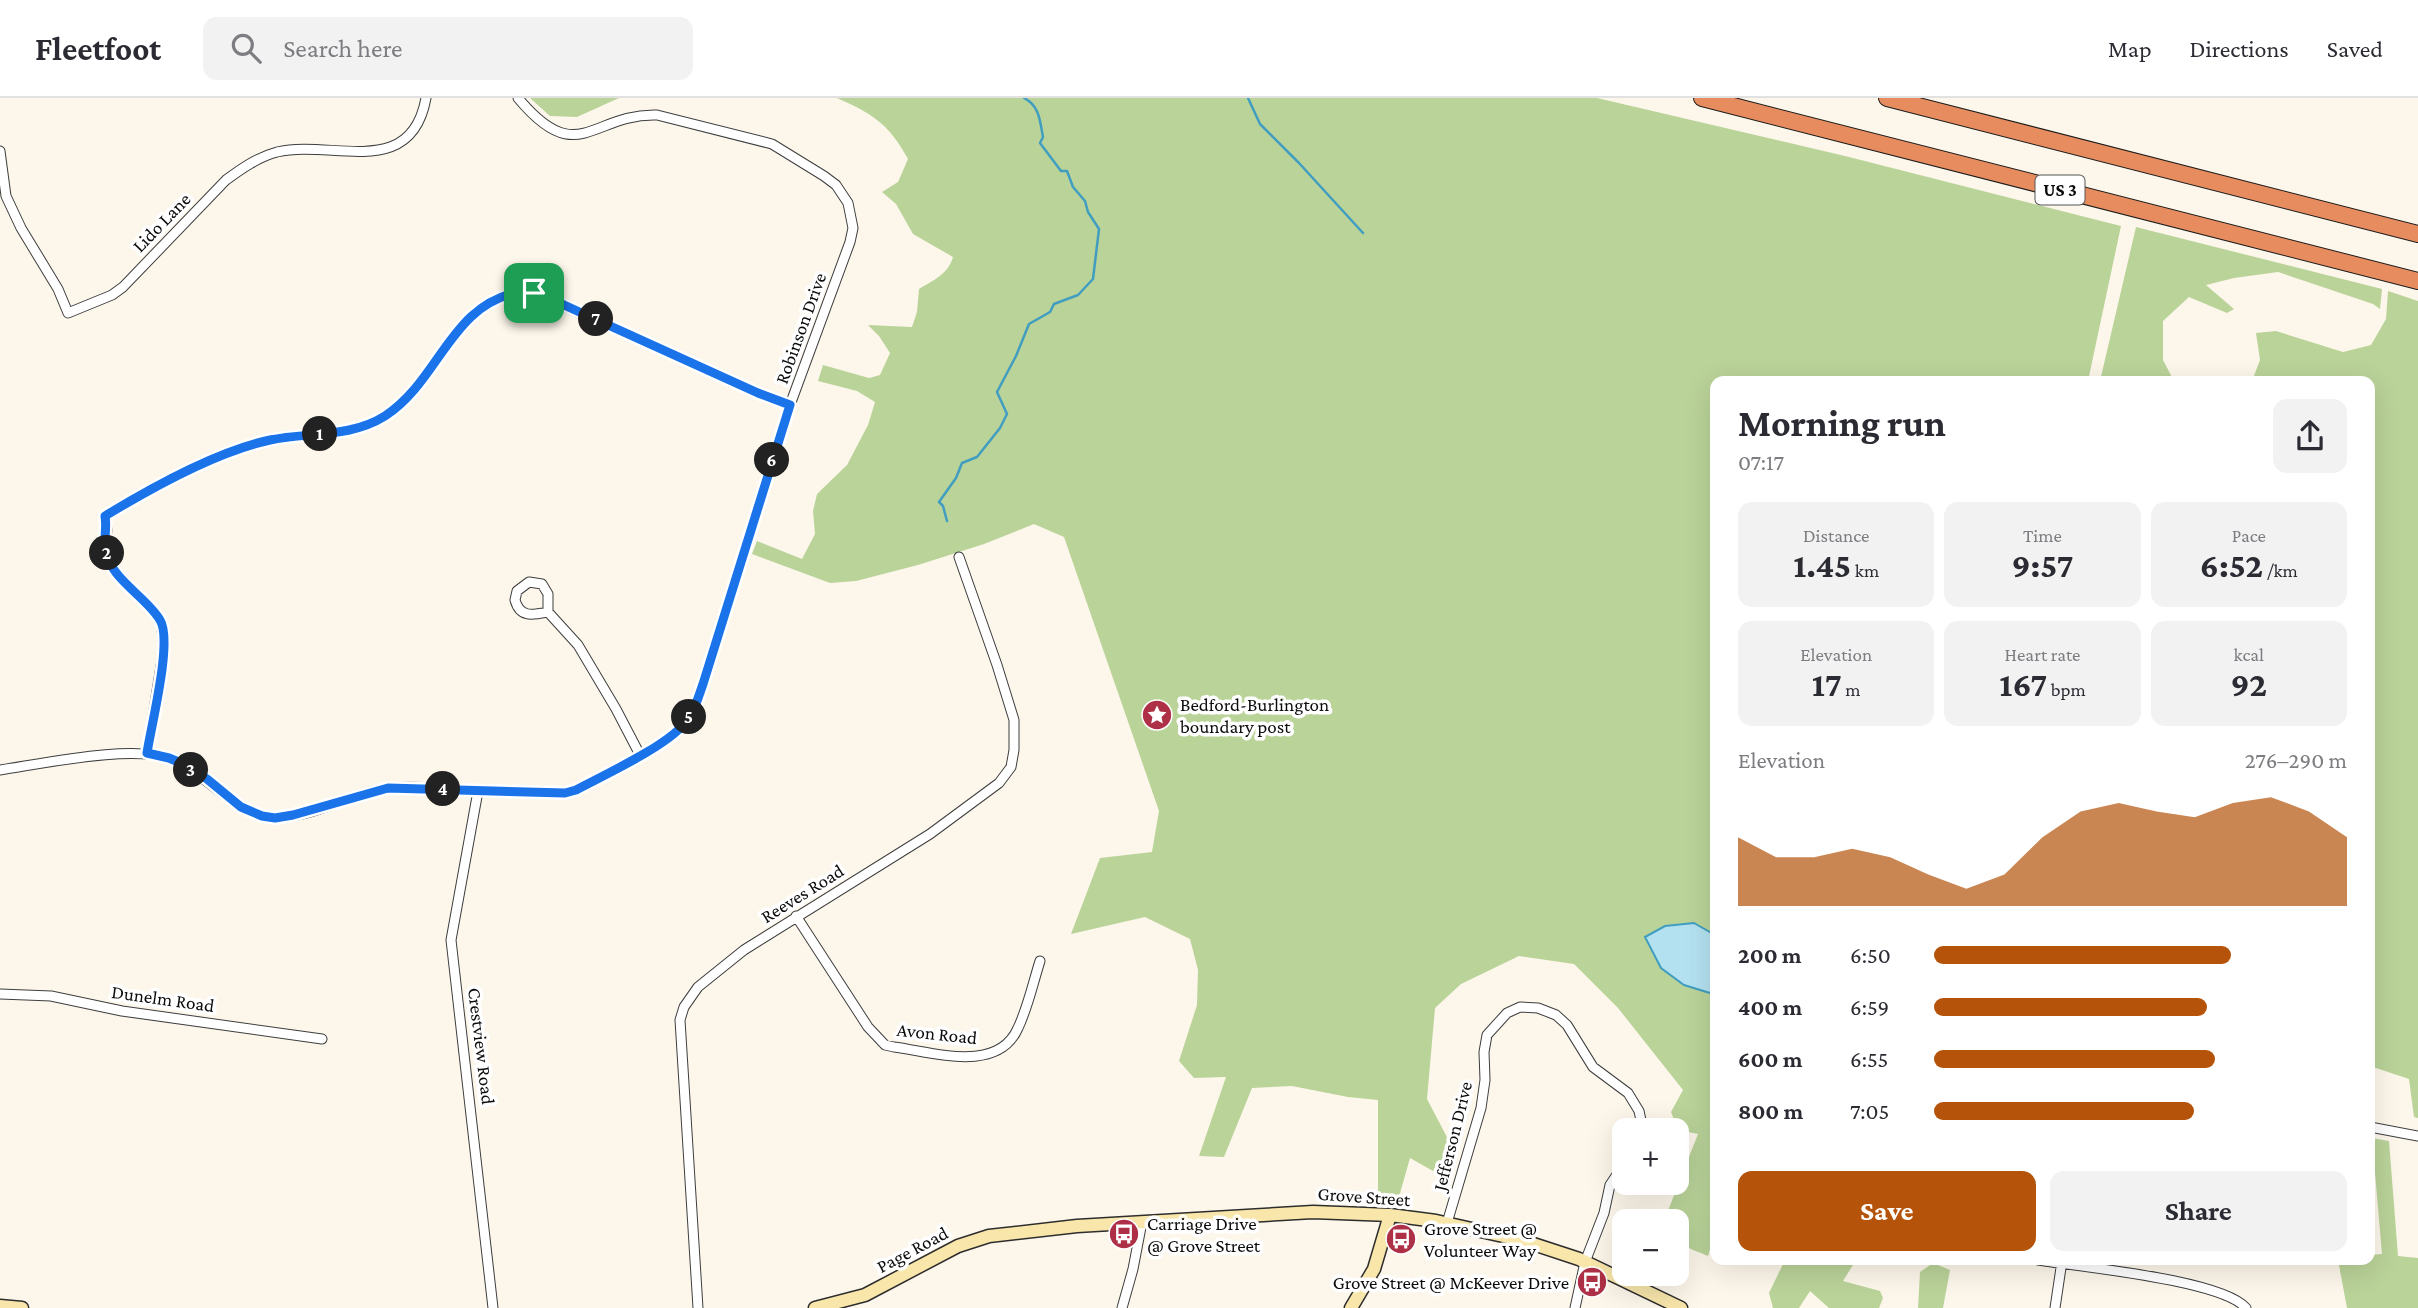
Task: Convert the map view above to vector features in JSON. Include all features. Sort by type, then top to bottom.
[{"type":"highway","name":"US 3","points":[[1702,98],[2418,281]]},
{"type":"highway","name":"US 3","points":[[1887,98],[2418,234]]},
{"type":"main road","name":"Grove Street","points":[[1029,1231],[1313,1212],[1390,1215],[1447,1223],[1521,1240],[1585,1262],[1681,1308]]},
{"type":"main road","points":[[1351,1308],[1374,1269],[1390,1215]]},
{"type":"main road","name":"Page Road","points":[[815,1308],[873,1292],[971,1241],[1029,1231]]},
{"type":"main road","points":[[0,1306],[22,1308]]},
{"type":"street","name":"Lido Lane","points":[[0,151],[6,196],[21,228],[58,289],[68,313],[112,295],[122,287],[226,180],[243,167],[276,152],[290,150],[350,153],[388,149],[410,133],[421,115],[426,98]]},
{"type":"street","name":"Robinson Drive","points":[[0,770],[119,754],[147,753],[181,763],[207,779],[241,807],[275,818],[388,788],[565,793],[576,790],[677,732],[693,710],[790,405],[850,242],[852,213],[836,186],[772,144],[657,115],[641,114],[586,134],[573,135],[547,127],[535,118],[518,98]]},
{"type":"street","points":[[147,753],[162,671],[164,636],[161,621],[110,565],[105,547],[105,516],[183,473],[254,445],[270,440],[344,431],[372,423],[412,393],[469,316],[490,302],[519,292],[534,293],[790,405]]},
{"type":"street","name":"Reeves Road","points":[[698,1308],[680,1020],[684,1007],[707,979],[744,950],[930,834],[999,783],[1011,767],[1014,720],[960,557]]},
{"type":"street","points":[[548,612],[526,615],[521,612],[515,600],[517,591],[529,582],[542,584],[548,594],[548,612],[578,645],[640,755]]},
{"type":"street","name":"Crestview Road","points":[[478,791],[451,940],[493,1308]]},
{"type":"street","name":"Avon Road","points":[[796,916],[868,1027],[885,1045],[894,1047],[975,1058],[992,1054],[1003,1047],[1018,1030],[1041,961]]},
{"type":"street","name":"Dunelm Road","points":[[0,994],[51,996],[122,1011],[322,1039]]},
{"type":"street","name":"Jefferson Drive","points":[[1447,1223],[1481,1108],[1485,1080],[1484,1052],[1488,1035],[1495,1023],[1507,1013],[1520,1007],[1538,1008],[1556,1015],[1567,1025],[1593,1067],[1628,1093],[1640,1118]]},
{"type":"street","points":[[2375,1128],[2418,1136]]},
{"type":"street","points":[[1575,1308],[1585,1262],[1604,1213],[1612,1182]]},
{"type":"street","points":[[1122,1308],[1142,1222]]},
{"type":"street","points":[[2054,1308],[2061,1265]]},
{"type":"street","points":[[2079,1265],[2200,1286],[2227,1294],[2246,1308]]},
{"type":"green space","points":[[530,98],[619,98],[577,117],[550,116]]},
{"type":"green space","points":[[837,98],[1597,98],[1845,156],[2121,226],[2089,376],[1710,376],[1708,1256],[1689,1248],[1689,1209],[1669,1209],[1674,1195],[1689,1195],[1689,1157],[1698,1134],[1689,1132],[1689,1118],[1673,1118],[1671,1112],[1683,1090],[1618,1008],[1574,964],[1519,956],[1461,984],[1435,1008],[1427,1099],[1449,1141],[1442,1176],[1410,1158],[1397,1204],[1378,1202],[1378,1100],[1292,1086],[1252,1088],[1224,1157],[1199,1156],[1226,1077],[1194,1078],[1179,1061],[1197,1005],[1198,970],[1190,939],[1145,917],[1071,934],[1100,858],[1152,852],[1159,811],[1064,537],[1034,524],[984,544],[918,565],[856,581],[830,583],[752,554],[757,541],[802,559],[815,534],[813,511],[817,494],[847,465],[868,425],[875,402],[857,391],[818,381],[823,365],[869,378],[880,375],[890,353],[868,325],[912,327],[917,312],[919,289],[944,272],[953,257],[913,234],[896,204],[882,192],[898,182],[908,159],[894,137],[870,115]]},
{"type":"green space","points":[[2136,227],[2382,289],[2380,309],[2373,304],[2278,272],[2206,285],[2234,309],[2227,313],[2189,297],[2163,321],[2163,360],[2171,376],[2101,376]]},
{"type":"green space","points":[[2388,291],[2418,301],[2418,1118],[2414,1117],[2409,1079],[2375,1068],[2375,376],[2254,376],[2260,360],[2256,333],[2276,331],[2343,352],[2371,345],[2386,319]]},
{"type":"green space","points":[[2375,1139],[2389,1141],[2398,1256],[2418,1258],[2418,1308],[2347,1308],[2339,1265],[2375,1265],[2375,1255],[2382,1254]]},
{"type":"green space","points":[[1783,1265],[1853,1265],[1843,1281],[1880,1291],[1883,1298],[1879,1308],[1829,1308],[1810,1291],[1799,1308],[1773,1308],[1769,1293]]},
{"type":"green space","points":[[1930,1265],[1950,1270],[1943,1308],[1918,1308],[1920,1272]]},
{"type":"water","points":[[1694,923],[1710,932],[1710,993],[1684,985],[1661,968],[1645,937],[1665,926]]},
{"type":"waterway","points":[[947,521],[943,506],[939,502],[956,478],[962,463],[977,457],[1000,428],[1007,414],[997,392],[1029,324],[1050,312],[1054,304],[1078,295],[1093,279],[1099,229],[1088,212],[1085,201],[1073,187],[1067,171],[1061,171],[1040,143],[1043,137],[1038,115],[1033,105],[1024,98]]},
{"type":"waterway","points":[[1248,98],[1260,124],[1363,233]]},
{"type":"place","name":"Bedford-Burlington boundary post","points":[[1157,715]]},
{"type":"place","name":"Carriage Drive @ Grove Street","points":[[1124,1234]]},
{"type":"place","name":"Grove Street @ Volunteer Way","points":[[1401,1239]]},
{"type":"place","name":"Grove Street @ McKeever Drive","points":[[1592,1282]]},
{"type":"route","points":[[534,293],[790,405],[703,684],[686,722],[677,732],[640,755],[576,790],[565,793],[388,788],[275,818],[241,807],[207,779],[181,763],[147,753],[162,671],[164,636],[161,621],[110,565],[105,547],[105,516],[183,473],[254,445],[270,440],[329,434],[372,423],[412,393],[469,316],[505,295],[534,293]]}]
